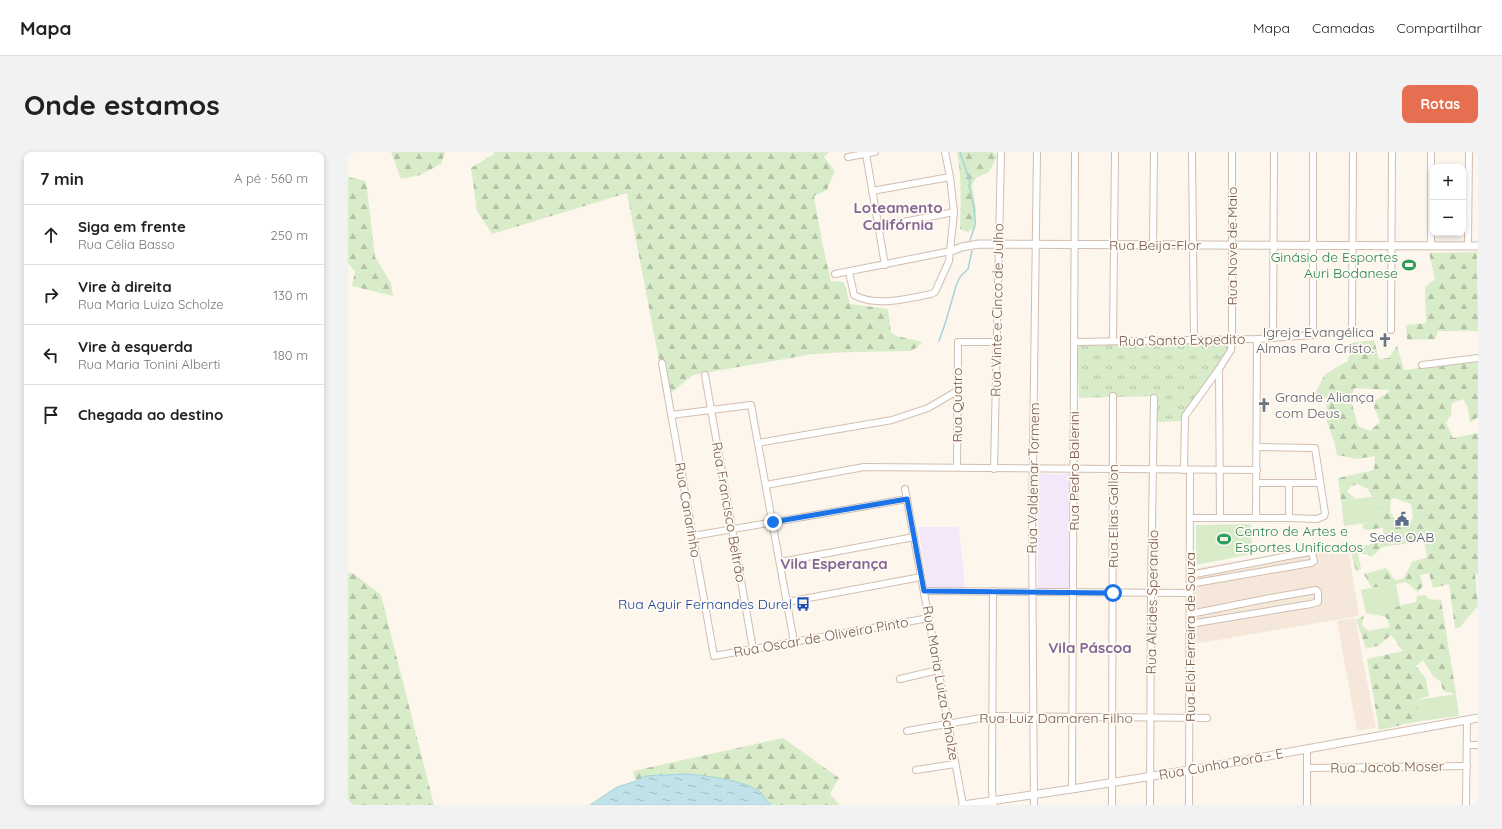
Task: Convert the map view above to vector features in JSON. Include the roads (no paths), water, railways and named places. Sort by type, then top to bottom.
[{"type":"street","points":[[848,157],[875,152]]},
{"type":"street","points":[[849,272],[854,295],[862,299],[892,302],[931,294],[938,289],[951,251],[951,234],[954,212],[950,177],[945,152]]},
{"type":"street","name":"Rua Vinte e Cinco de Julho","points":[[994,469],[1001,152]]},
{"type":"street","name":"Rua Valdemar Tormem","points":[[1034,805],[1032,716],[1032,529],[1037,152]]},
{"type":"street","name":"Rua Pedro Balerini","points":[[1072,789],[1075,152]]},
{"type":"street","points":[[1113,341],[1115,152]]},
{"type":"street","points":[[1153,245],[1154,152]]},
{"type":"street","points":[[1192,152],[1194,339]]},
{"type":"street","name":"Rua Nove de Maio","points":[[1219,369],[1231,350],[1232,339],[1232,152]]},
{"type":"street","points":[[1273,338],[1274,152]]},
{"type":"street","points":[[1313,152],[1313,246]]},
{"type":"street","points":[[1352,332],[1353,152]]},
{"type":"street","points":[[1391,330],[1392,152]]},
{"type":"street","points":[[1431,152],[1431,246]]},
{"type":"street","points":[[1468,246],[1469,152]]},
{"type":"street","points":[[866,154],[885,265]]},
{"type":"street","points":[[872,190],[950,177]]},
{"type":"street","points":[[878,228],[954,212]]},
{"type":"street","name":"Rua Beija-Flor","points":[[835,274],[885,265],[979,244],[1478,246]]},
{"type":"street","name":"Rua Santo Expedito","points":[[1075,342],[1257,339],[1313,335],[1313,246]]},
{"type":"street","points":[[1256,518],[1257,339]]},
{"type":"street","name":"Rua Quatro","points":[[957,468],[958,342],[997,342]]},
{"type":"street","points":[[1422,365],[1478,358]]},
{"type":"street","name":"Rua Canarinho","points":[[662,363],[714,656]]},
{"type":"street","points":[[1219,369],[1220,518]]},
{"type":"street","name":"Rua Elói Ferreira de Souza","points":[[1189,805],[1190,518],[1185,416],[1219,369]]},
{"type":"street","name":"Rua Francisco Beltrão","points":[[705,375],[753,649]]},
{"type":"street","points":[[758,443],[892,420],[928,408],[957,391]]},
{"type":"street","name":"Rua Elias Gallon","points":[[1112,805],[1113,396]]},
{"type":"street","name":"Rua Alcides Sperandio","points":[[1150,805],[1154,398]]},
{"type":"street","points":[[671,415],[751,405],[794,642]]},
{"type":"street","points":[[1190,518],[1318,519],[1324,516],[1325,513],[1315,448],[1257,447]]},
{"type":"street","points":[[766,485],[864,467],[1257,470]]},
{"type":"street","points":[[1256,483],[1320,483]]},
{"type":"street","points":[[1289,484],[1289,518]]},
{"type":"street","name":"Rua Maria Luiza Scholze","points":[[905,489],[963,805]]},
{"type":"street","points":[[692,536],[907,499]]},
{"type":"street","points":[[780,562],[914,537]]},
{"type":"street","points":[[1190,575],[1310,552],[1312,553],[1314,561],[1311,563],[1190,584]]},
{"type":"street","points":[[787,602],[921,577]]},
{"type":"street","points":[[1190,614],[1316,590],[1318,592],[1318,602],[1310,604],[1190,624]]},
{"type":"street","points":[[924,591],[1190,593]]},
{"type":"street","points":[[993,591],[993,803]]},
{"type":"street","name":"Rua Oscar de Oliveira Pinto","points":[[714,656],[929,618]]},
{"type":"street","points":[[900,679],[938,670]]},
{"type":"street","name":"Rua Luiz Damaren Filho","points":[[907,731],[948,722],[992,716],[1207,718]]},
{"type":"street","name":"Rua Cunha Porã - E","points":[[963,805],[993,803],[1189,770],[1478,718]]},
{"type":"street","points":[[1466,805],[1467,720]]},
{"type":"street","points":[[1467,745],[1478,745]]},
{"type":"street","points":[[1307,749],[1307,805]]},
{"type":"street","points":[[916,770],[955,764]]},
{"type":"street","name":"Rua Jacob Moser","points":[[1307,768],[1467,766]]},
{"type":"water","points":[[683,774],[733,781],[752,787],[759,791],[771,805],[590,805],[617,787],[636,781],[645,776]]},
{"type":"waterway","points":[[960,152],[970,182],[969,186],[974,205],[975,225],[970,241]]},
{"type":"waterway","points":[[939,341],[956,286],[960,277],[968,269],[972,251]]},
{"type":"place","name":"Ginásio de Esportes Auri Bodanese","points":[[1409,265]]},
{"type":"place","name":"Igreja Evangélica Almas Para Cristo.","points":[[1385,340]]},
{"type":"place","name":"Grande Aliança com Deus","points":[[1264,405]]},
{"type":"place","name":"Sede OAB","points":[[1402,519]]},
{"type":"place","name":"Centro de Artes e Esportes Unificados","points":[[1224,539]]},
{"type":"place","name":"Rua Aguir Fernandes Durel","points":[[803,604]]},
{"type":"district","name":"Loteamento Califórnia","points":[[898,216]]},
{"type":"district","name":"Vila Esperança","points":[[834,564]]},
{"type":"district","name":"Vila Páscoa","points":[[1090,648]]}]
